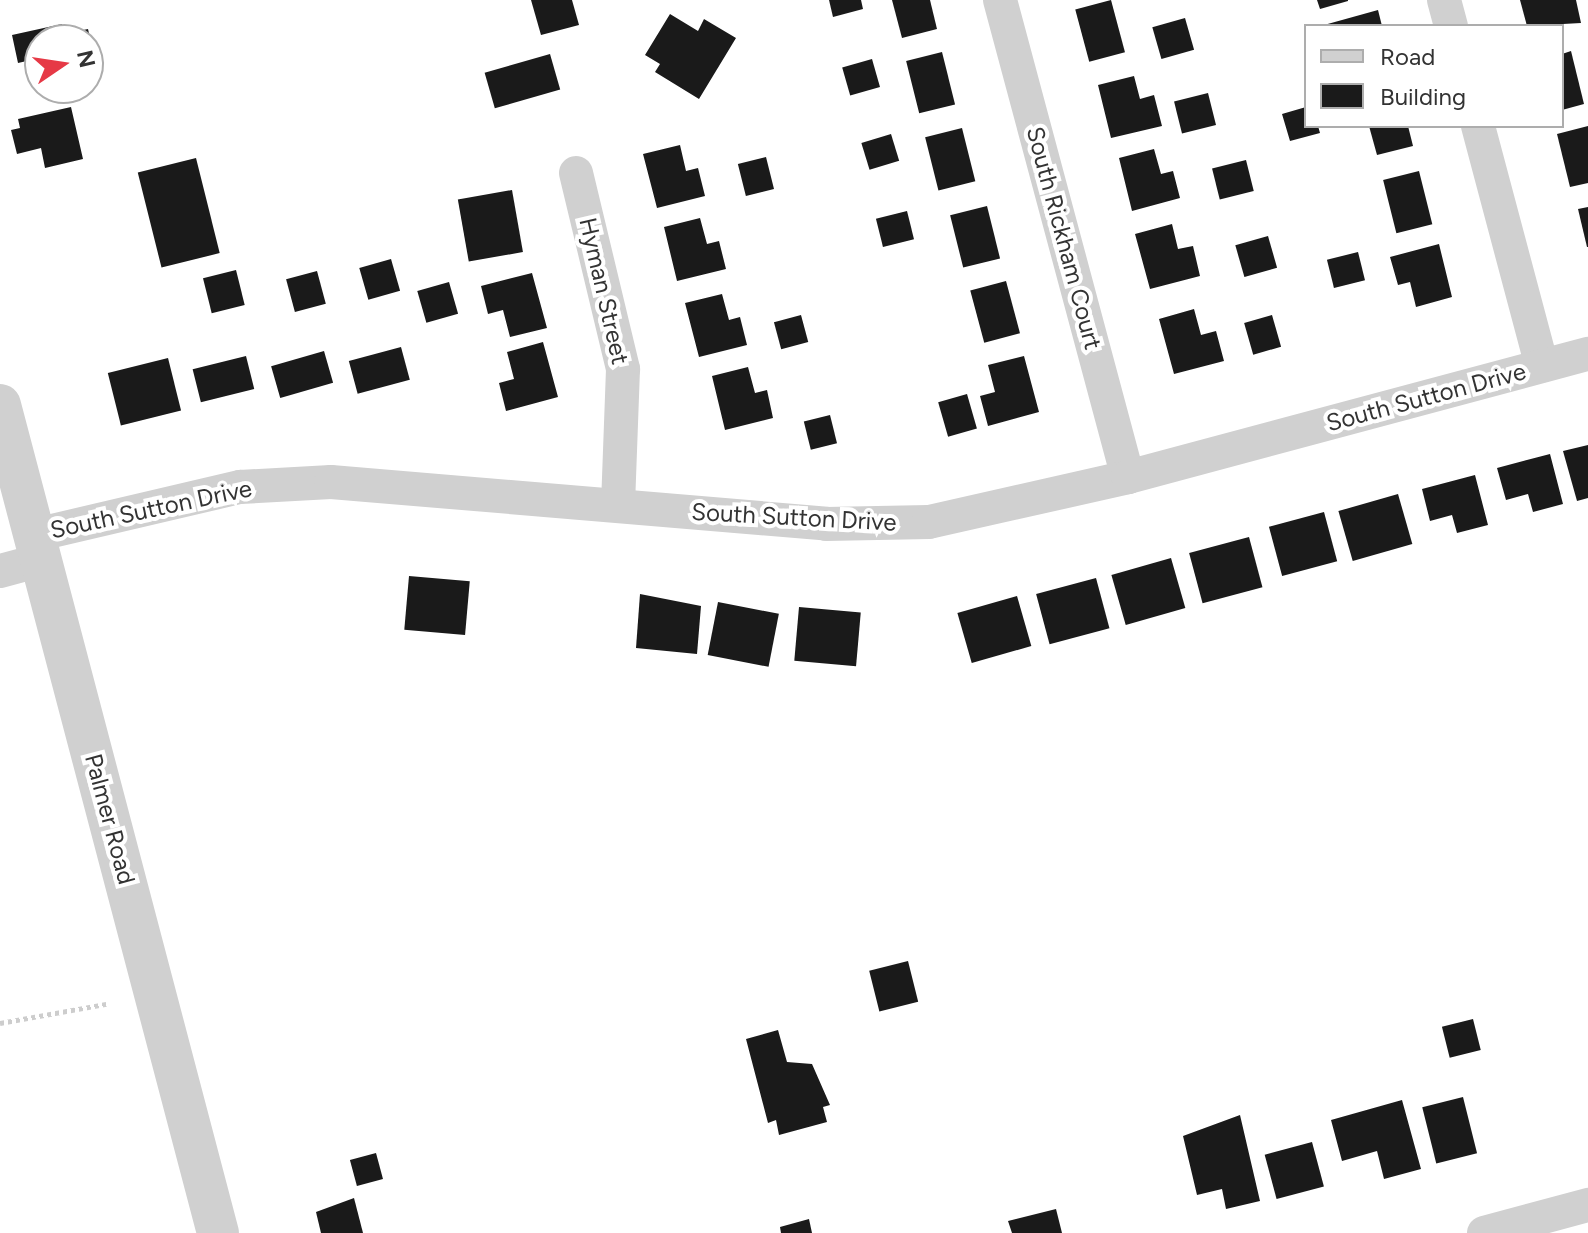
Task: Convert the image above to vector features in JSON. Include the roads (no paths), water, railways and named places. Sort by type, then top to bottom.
[{"type":"street","name":"South Rickham Court","points":[[1000,0],[1128,477]]},
{"type":"street","points":[[1444,0],[1450,24]]},
{"type":"street","points":[[1479,128],[1542,366]]},
{"type":"street","name":"Hyman Street","points":[[576,173],[623,369],[618,506]]},
{"type":"street","name":"South Sutton Drive","points":[[0,571],[25,529],[189,496],[282,483],[373,483],[826,524],[916,523],[1128,477],[1588,354]]},
{"type":"street","name":"Palmer Road","points":[[0,405],[25,529],[218,1233]]},
{"type":"street","points":[[1484,1233],[1588,1205]]}]
